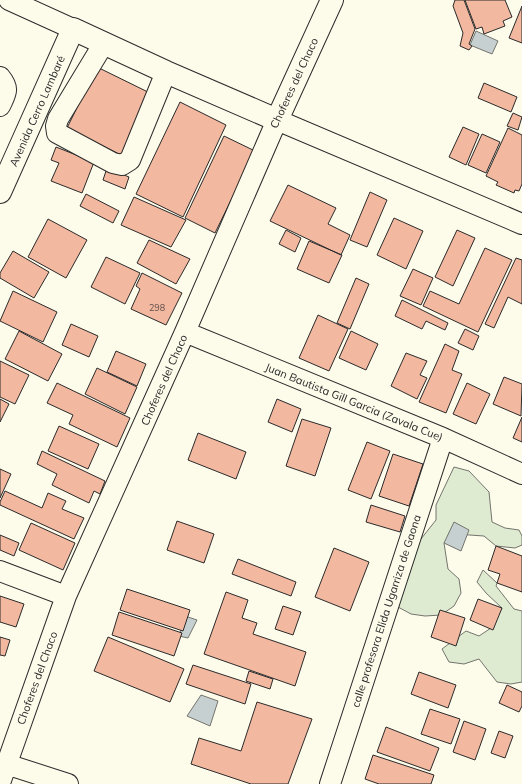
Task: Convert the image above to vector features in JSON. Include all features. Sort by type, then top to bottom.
[{"type":"main road","name":"Choferes del Chaco","points":[[277,120],[332,0]]},
{"type":"main road","points":[[73,30],[277,120]]},
{"type":"main road","name":"Avenida Cerro Lambaré","points":[[0,192],[73,30]]},
{"type":"street","points":[[9,0],[73,30]]},
{"type":"street","points":[[104,43],[58,119],[56,126],[57,134],[112,163],[122,165],[130,160],[166,72]]},
{"type":"street","points":[[0,77],[6,84],[6,92],[0,106]]},
{"type":"street","points":[[277,120],[522,224]]},
{"type":"street","name":"Choferes del Chaco","points":[[0,783],[66,596],[185,332],[277,120]]},
{"type":"street","name":"Juan Bautista Gill Garcia (Zavala Cue)","points":[[185,332],[443,438],[522,474]]},
{"type":"street","name":"calle profesora Elida Ugarriza de Gaona","points":[[330,784],[443,438]]},
{"type":"street","points":[[0,571],[66,596]]},
{"type":"street","points":[[6,764],[68,784]]},
{"type":"green space","points":[[454,467],[469,471],[489,492],[492,522],[505,528],[519,530],[522,536],[522,545],[515,548],[496,546],[484,536],[455,534],[444,543],[448,569],[459,579],[461,593],[454,606],[441,615],[425,616],[411,614],[398,607],[417,544],[436,520],[436,505]]},
{"type":"green space","points":[[483,570],[497,583],[496,586],[514,609],[522,611],[522,682],[511,684],[497,682],[479,659],[464,664],[449,662],[442,649],[466,631],[479,636],[491,628],[502,608],[477,582]]},
{"type":"shaded area","points":[[476,31],[498,41],[492,54],[470,45]]},
{"type":"shaded area","points":[[454,522],[469,530],[461,551],[444,543]]},
{"type":"shaded area","points":[[185,616],[197,620],[188,638],[179,636]]},
{"type":"shaded area","points":[[201,695],[218,701],[210,726],[187,716]]},
{"type":"building","points":[[455,0],[464,0],[475,29],[469,44],[472,46],[469,50],[460,46],[463,33],[453,6]]},
{"type":"building","points":[[465,0],[505,0],[512,17],[503,21],[505,26],[484,34],[482,27],[476,29]]},
{"type":"building","points":[[522,6],[522,43],[509,38]]},
{"type":"building","points":[[97,67],[152,94],[123,156],[67,128]]},
{"type":"building","points":[[484,83],[517,97],[511,112],[478,98]]},
{"type":"building","points":[[180,102],[226,125],[183,217],[136,194]]},
{"type":"building","points":[[513,113],[522,117],[518,130],[507,126]]},
{"type":"building","points":[[463,127],[479,134],[466,165],[449,157]]},
{"type":"building","points":[[508,128],[522,135],[522,184],[519,191],[515,190],[514,193],[496,185],[498,182],[486,176]]},
{"type":"building","points":[[482,134],[500,142],[486,173],[468,165]]},
{"type":"building","points":[[224,136],[255,151],[215,233],[185,218]]},
{"type":"building","points":[[56,147],[94,162],[82,193],[51,181],[59,163],[51,160]]},
{"type":"building","points":[[107,168],[129,177],[125,189],[103,180]]},
{"type":"building","points":[[288,185],[336,208],[328,224],[350,235],[341,255],[270,221]]},
{"type":"building","points":[[370,192],[387,200],[367,247],[350,240]]},
{"type":"building","points":[[86,194],[119,211],[113,223],[80,206]]},
{"type":"building","points":[[134,197],[186,220],[171,247],[121,225]]},
{"type":"building","points":[[394,218],[423,231],[406,269],[377,255]]},
{"type":"building","points":[[48,219],[87,240],[66,278],[28,257]]},
{"type":"building","points":[[286,230],[301,238],[295,252],[279,244]]},
{"type":"building","points":[[457,230],[475,238],[453,286],[435,277]]},
{"type":"building","points":[[149,240],[190,259],[176,284],[137,263]]},
{"type":"building","points":[[309,241],[342,255],[329,283],[297,269]]},
{"type":"building","points":[[485,248],[512,260],[478,332],[423,306],[430,291],[459,304]]},
{"type":"building","points":[[13,251],[49,272],[34,298],[0,278],[0,273]]},
{"type":"building","points":[[106,257],[140,273],[125,304],[91,287]]},
{"type":"building","points":[[516,258],[522,260],[522,304],[508,297],[494,328],[485,324]]},
{"type":"building","points":[[413,269],[433,278],[421,305],[400,296]]},
{"type":"building","points":[[142,273],[182,293],[166,325],[131,309],[140,289],[136,286]]},
{"type":"building","points":[[356,278],[369,284],[350,329],[337,323]]},
{"type":"building","points":[[13,291],[57,312],[43,342],[0,321]]},
{"type":"building","points":[[402,300],[448,323],[445,330],[426,321],[422,329],[395,316]]},
{"type":"building","points":[[318,315],[348,329],[329,371],[299,358]]},
{"type":"building","points":[[71,324],[98,336],[89,357],[62,345]]},
{"type":"building","points":[[465,329],[479,336],[473,350],[458,343]]},
{"type":"building","points":[[19,331],[62,354],[48,381],[5,359]]},
{"type":"building","points":[[351,331],[378,344],[366,370],[339,358]]},
{"type":"building","points":[[445,344],[459,351],[452,370],[462,374],[446,413],[419,402]]},
{"type":"building","points":[[116,351],[146,364],[137,386],[107,372]]},
{"type":"building","points":[[406,353],[427,361],[420,375],[427,378],[417,399],[391,386]]},
{"type":"building","points":[[0,361],[29,375],[15,404],[0,397]]},
{"type":"building","points":[[97,368],[137,387],[125,414],[85,394]]},
{"type":"building","points":[[504,377],[522,384],[521,416],[493,404]]},
{"type":"building","points":[[57,383],[130,418],[117,447],[69,424],[73,415],[47,403]]},
{"type":"building","points":[[467,383],[490,394],[476,424],[453,414]]},
{"type":"building","points":[[0,399],[9,404],[0,422]]},
{"type":"building","points":[[277,399],[301,409],[292,432],[268,422]]},
{"type":"building","points":[[522,417],[522,442],[513,438]]},
{"type":"building","points":[[302,419],[331,428],[315,476],[286,466]]},
{"type":"building","points":[[59,426],[99,444],[88,469],[48,451]]},
{"type":"building","points":[[198,433],[246,452],[236,479],[188,460]]},
{"type":"building","points":[[367,442],[390,451],[371,499],[348,490]]},
{"type":"building","points":[[42,451],[105,481],[100,494],[94,491],[89,503],[52,485],[57,474],[37,464]]},
{"type":"building","points":[[393,454],[423,464],[409,506],[379,496]]},
{"type":"building","points":[[0,469],[11,474],[0,498]]},
{"type":"building","points":[[5,491],[42,508],[48,493],[66,501],[62,509],[84,518],[74,539],[0,505]]},
{"type":"building","points":[[371,505],[405,516],[400,532],[366,522]]},
{"type":"building","points":[[177,521],[214,534],[204,563],[167,550]]},
{"type":"building","points":[[31,523],[75,543],[63,570],[19,550]]},
{"type":"building","points":[[0,535],[19,543],[14,556],[0,550]]},
{"type":"building","points":[[496,546],[522,556],[522,592],[497,583],[500,574],[488,570]]},
{"type":"building","points":[[334,548],[369,562],[350,611],[315,597]]},
{"type":"building","points":[[238,559],[296,582],[291,596],[232,574]]},
{"type":"building","points":[[127,589],[190,610],[183,631],[120,610]]},
{"type":"building","points":[[226,592],[248,600],[242,618],[257,623],[253,634],[306,652],[295,686],[204,654]]},
{"type":"building","points":[[0,596],[24,604],[16,627],[0,622]]},
{"type":"building","points":[[478,599],[502,608],[493,630],[470,620]]},
{"type":"building","points":[[283,606],[301,612],[293,635],[275,629]]},
{"type":"building","points":[[440,610],[465,618],[456,646],[431,637]]},
{"type":"building","points":[[119,612],[182,633],[174,656],[112,635]]},
{"type":"building","points":[[0,637],[10,640],[5,656],[0,655]]},
{"type":"building","points":[[108,637],[184,669],[170,702],[94,671]]},
{"type":"building","points":[[193,665],[251,684],[245,704],[186,684]]},
{"type":"building","points":[[249,671],[273,679],[270,689],[246,681]]},
{"type":"building","points":[[419,672],[456,685],[448,708],[411,694]]},
{"type":"building","points":[[507,685],[522,692],[522,706],[519,712],[499,703]]},
{"type":"building","points":[[257,702],[312,719],[288,784],[251,784],[191,764],[199,738],[241,751]]},
{"type":"building","points":[[430,709],[460,719],[451,744],[421,734]]},
{"type":"building","points":[[464,721],[486,729],[475,760],[453,752]]},
{"type":"building","points":[[386,727],[439,748],[430,771],[377,752]]},
{"type":"building","points":[[499,731],[513,736],[505,758],[491,753]]},
{"type":"building","points":[[373,755],[434,775],[431,784],[379,784],[365,779]]}]
